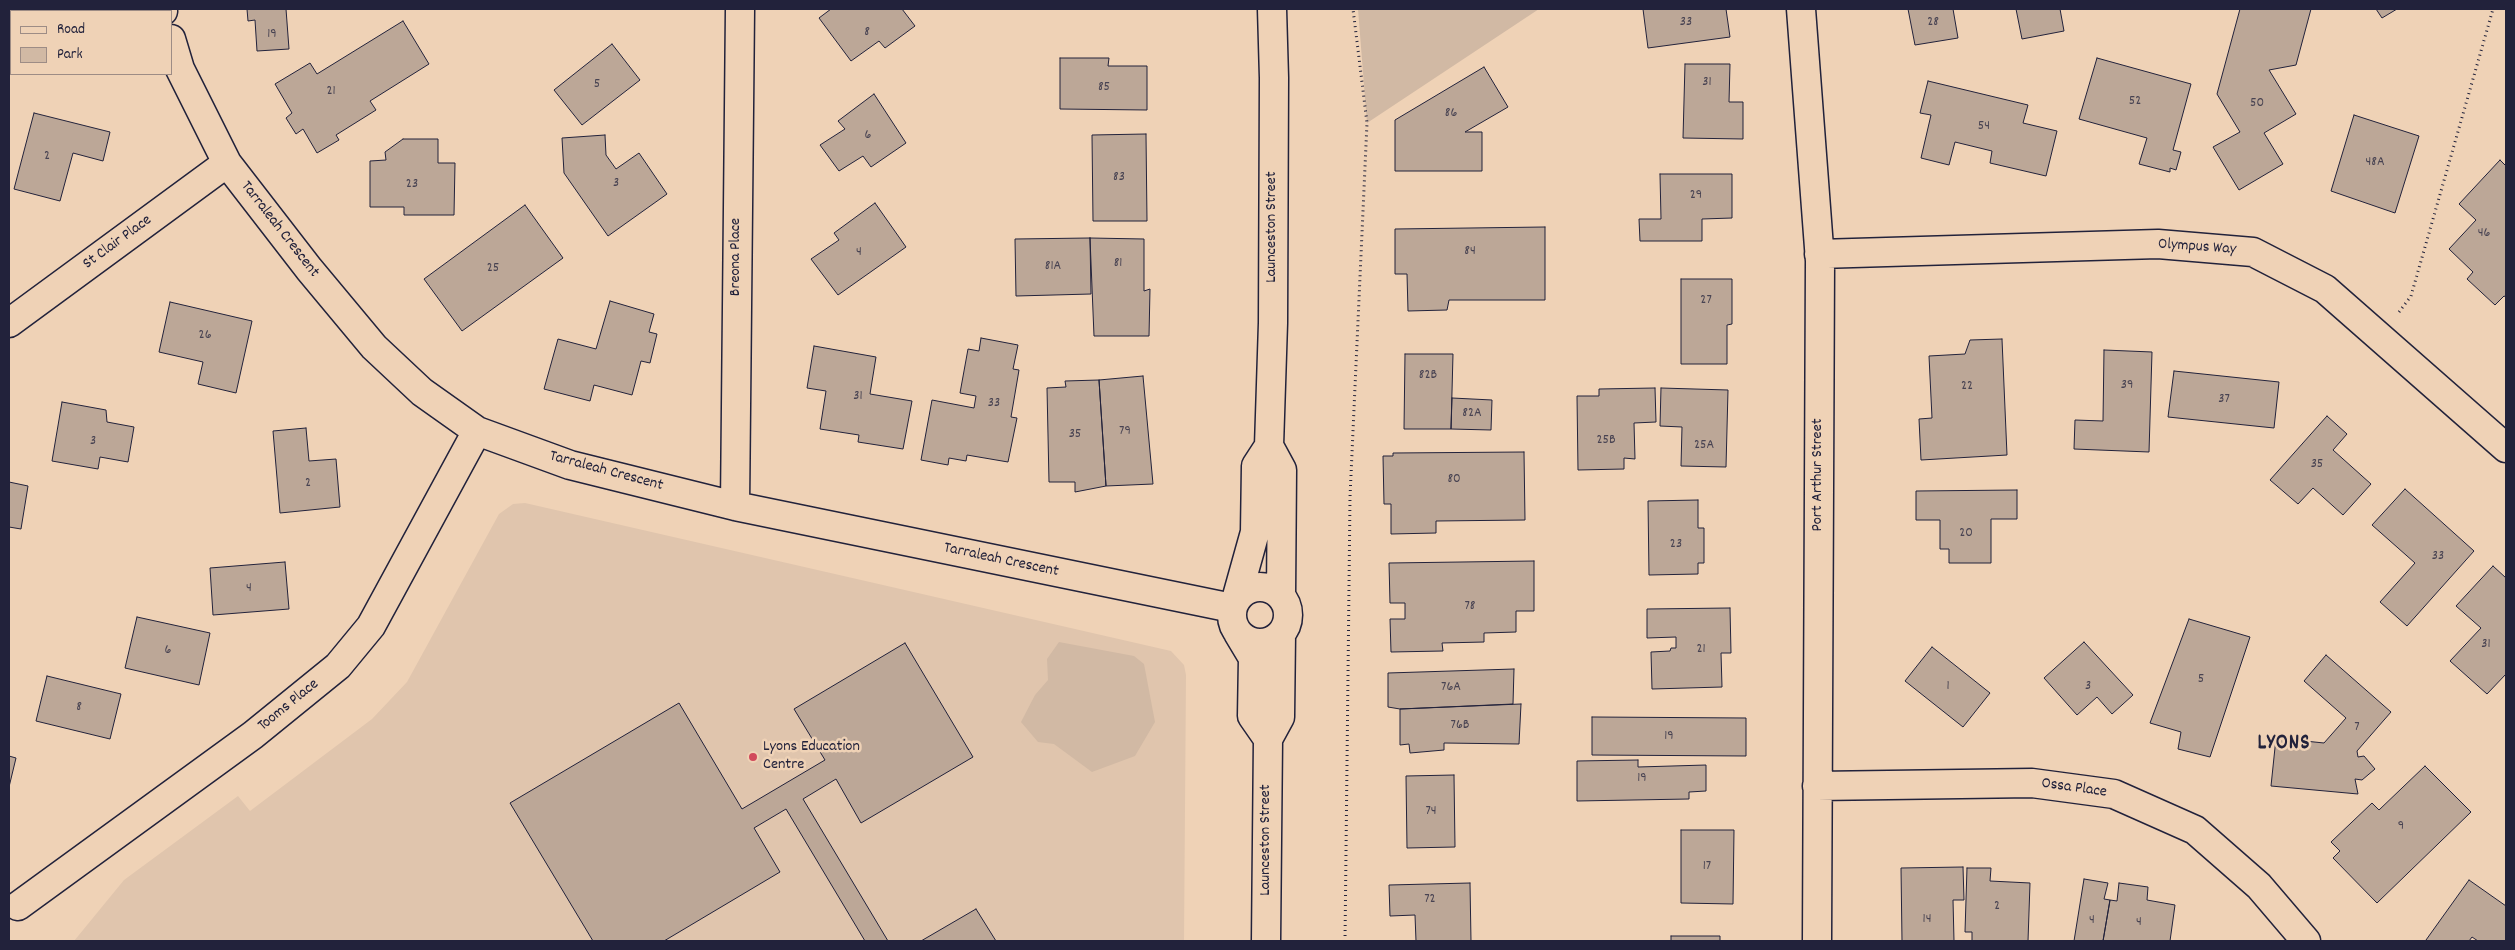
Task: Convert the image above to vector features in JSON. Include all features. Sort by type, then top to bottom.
[{"type":"street","name":"Breona Place","points":[[735,506],[740,9]]},
{"type":"street","name":"Launceston Street","points":[[1269,446],[1273,303],[1274,78],[1272,9]]},
{"type":"street","name":"Port Arthur Street","points":[[1801,9],[1819,254],[1817,941]]},
{"type":"street","name":"Tarraleah Crescent","points":[[172,42],[180,69],[227,163],[309,269],[374,347],[422,392],[477,431],[570,465],[735,506],[1236,614]]},
{"type":"street","name":"St Clair Place","points":[[9,324],[227,163]]},
{"type":"street","name":"Olympus Way","points":[[1819,254],[2158,244],[2253,252],[2325,289],[2506,448]]},
{"type":"street","name":"Tooms Place","points":[[18,906],[253,735],[338,666],[371,626],[477,431]]},
{"type":"street","points":[[1236,614],[1254,643],[1273,640],[1281,634],[1288,619],[1288,611],[1281,596],[1282,470],[1269,446],[1256,466],[1255,532],[1236,614],[1253,658],[1252,716],[1268,739]]},
{"type":"street","points":[[1255,532],[1282,533]]},
{"type":"street","points":[[1236,614],[1249,589],[1266,587],[1281,596]]},
{"type":"street","name":"Launceston Street","points":[[1266,941],[1268,739],[1280,717],[1281,634]]},
{"type":"street","name":"Ossa Place","points":[[1818,786],[2032,783],[2114,794],[2195,830],[2259,886],[2306,941]]},
{"type":"path","points":[[1346,941],[1350,497],[1367,123],[1353,9]]},
{"type":"path","points":[[2381,337],[2411,296],[2492,9]]},
{"type":"shaded area","name":"Lyons Education Centre","points":[[525,503],[1171,651],[1184,665],[1186,675],[1184,941],[74,941],[124,880],[238,796],[250,811],[372,719],[407,682],[499,514],[513,504]]},
{"type":"green space","points":[[1358,9],[1539,9],[1367,123]]},
{"type":"green space","points":[[1059,642],[1134,656],[1144,664],[1155,722],[1135,756],[1092,772],[1054,744],[1038,742],[1021,722],[1035,695],[1048,680],[1047,659]]},
{"type":"building","points":[[9,9],[38,9],[38,10]]},
{"type":"building","points":[[247,9],[286,9],[289,49],[257,51],[255,20],[248,21]]},
{"type":"building","points":[[831,9],[902,9],[915,26],[885,48],[879,41],[851,61],[819,18]]},
{"type":"building","points":[[1643,9],[1726,9],[1730,37],[1648,48]]},
{"type":"building","points":[[1908,9],[1953,9],[1958,38],[1915,45]]},
{"type":"building","points":[[2016,9],[2060,9],[2064,31],[2022,39]]},
{"type":"building","points":[[2240,9],[2311,9],[2296,65],[2269,70],[2296,114],[2264,133],[2283,164],[2239,190],[2213,147],[2240,132],[2217,94]]},
{"type":"building","points":[[2376,9],[2397,9],[2382,18]]},
{"type":"building","points":[[403,21],[429,64],[370,101],[376,110],[336,135],[339,140],[317,153],[303,129],[296,134],[286,118],[292,113],[275,84],[310,63],[317,74]]},
{"type":"building","points":[[612,44],[640,80],[582,125],[554,90]]},
{"type":"building","points":[[1060,58],[1109,58],[1108,66],[1147,66],[1147,110],[1060,109]]},
{"type":"building","points":[[2097,58],[2191,84],[2173,150],[2181,152],[2176,170],[2170,168],[2170,172],[2139,164],[2147,138],[2079,119]]},
{"type":"building","points":[[1685,64],[1730,64],[1729,102],[1743,102],[1743,139],[1683,138]]},
{"type":"building","points":[[1484,67],[1508,107],[1465,132],[1482,132],[1482,171],[1395,171],[1395,120]]},
{"type":"building","points":[[1928,81],[2028,105],[2023,123],[2057,131],[2046,176],[1990,163],[1992,151],[1955,142],[1949,165],[1921,158],[1931,115],[1920,113]]},
{"type":"building","points":[[874,94],[906,143],[871,167],[863,156],[839,171],[820,145],[845,129],[838,121]]},
{"type":"building","points":[[34,113],[110,132],[103,161],[73,153],[60,201],[14,189]]},
{"type":"building","points":[[2354,115],[2419,136],[2395,213],[2331,191]]},
{"type":"building","points":[[1146,134],[1147,221],[1093,221],[1092,135]]},
{"type":"building","points":[[605,135],[606,155],[616,169],[639,153],[667,194],[608,236],[564,173],[562,138]]},
{"type":"building","points":[[403,139],[438,139],[438,163],[455,163],[454,215],[404,215],[404,207],[370,207],[370,161],[386,160],[385,152]]},
{"type":"building","points":[[2500,160],[2506,166],[2506,297],[2504,296],[2495,305],[2467,279],[2473,272],[2449,249],[2476,220],[2459,204]]},
{"type":"building","points":[[1660,174],[1732,174],[1732,218],[1702,219],[1702,241],[1640,241],[1639,219],[1661,219]]},
{"type":"building","points":[[875,203],[906,247],[838,295],[811,259],[839,240],[834,233]]},
{"type":"building","points":[[525,205],[563,258],[462,331],[424,279]]},
{"type":"building","points":[[1545,227],[1545,300],[1449,300],[1447,310],[1408,311],[1407,274],[1395,274],[1395,229]]},
{"type":"building","points":[[1090,238],[1144,239],[1144,291],[1150,289],[1149,336],[1094,336]]},
{"type":"building","points":[[1090,238],[1091,294],[1016,296],[1015,239]]},
{"type":"building","points":[[1681,279],[1732,279],[1732,324],[1727,325],[1727,364],[1681,364]]},
{"type":"building","points":[[610,301],[654,314],[649,332],[657,334],[650,363],[641,361],[632,395],[594,385],[590,401],[544,389],[558,339],[596,349]]},
{"type":"building","points":[[170,302],[252,321],[236,393],[198,384],[203,362],[159,352]]},
{"type":"building","points":[[981,338],[1018,345],[1013,369],[1019,370],[1011,417],[1017,418],[1008,462],[967,455],[966,461],[949,458],[948,465],[921,460],[932,400],[974,408],[976,396],[960,393],[968,349],[979,351]]},
{"type":"building","points":[[2002,339],[2007,455],[1921,460],[1919,419],[1932,418],[1929,356],[1965,354],[1970,340]]},
{"type":"building","points":[[814,346],[876,357],[870,394],[912,401],[903,449],[858,442],[859,435],[820,429],[826,391],[807,388]]},
{"type":"building","points":[[2104,350],[2152,352],[2149,452],[2074,449],[2075,420],[2103,421]]},
{"type":"building","points":[[1405,354],[1453,354],[1451,429],[1404,429]]},
{"type":"building","points":[[2174,371],[2279,382],[2274,428],[2168,417]]},
{"type":"building","points":[[1143,376],[1153,484],[1106,486],[1099,380]]},
{"type":"building","points":[[1099,380],[1106,486],[1075,492],[1075,482],[1049,482],[1047,388],[1066,387],[1065,381]]},
{"type":"building","points":[[1655,388],[1656,422],[1634,423],[1635,459],[1624,458],[1624,469],[1578,470],[1577,396],[1599,396],[1599,389]]},
{"type":"building","points":[[1661,388],[1728,390],[1726,467],[1681,466],[1682,427],[1660,426]]},
{"type":"building","points":[[1452,398],[1492,400],[1491,430],[1451,429]]},
{"type":"building","points":[[62,402],[106,410],[107,422],[134,427],[128,462],[100,457],[98,469],[52,461]]},
{"type":"building","points":[[2327,416],[2347,434],[2333,450],[2371,484],[2343,515],[2313,488],[2298,504],[2270,480]]},
{"type":"building","points":[[306,428],[309,461],[336,459],[340,507],[280,513],[273,431]]},
{"type":"building","points":[[1524,452],[1525,520],[1436,521],[1436,533],[1391,534],[1391,504],[1384,504],[1383,456],[1393,456],[1393,453]]},
{"type":"building","points":[[9,482],[28,486],[21,529],[9,527]]},
{"type":"building","points":[[2405,489],[2474,551],[2407,626],[2380,602],[2415,563],[2372,525]]},
{"type":"building","points":[[2017,490],[2017,519],[1991,519],[1991,563],[1949,563],[1949,549],[1940,549],[1940,520],[1916,520],[1916,491]]},
{"type":"building","points":[[1698,500],[1698,528],[1704,528],[1704,563],[1698,563],[1698,574],[1649,575],[1648,501]]},
{"type":"building","points":[[1534,561],[1534,611],[1516,611],[1516,632],[1484,633],[1484,642],[1442,643],[1443,651],[1391,652],[1390,619],[1405,619],[1405,603],[1390,603],[1389,563]]},
{"type":"building","points":[[285,562],[289,609],[213,615],[210,568]]},
{"type":"building","points":[[2493,566],[2506,578],[2506,674],[2487,694],[2450,661],[2481,628],[2456,606]]},
{"type":"building","points":[[1730,608],[1731,653],[1721,653],[1722,687],[1652,689],[1651,652],[1670,651],[1671,648],[1676,648],[1676,637],[1647,638],[1647,609]]},
{"type":"building","points":[[137,617],[210,633],[199,685],[125,668]]},
{"type":"building","points":[[2189,619],[2250,637],[2210,757],[2178,749],[2181,732],[2150,723]]},
{"type":"building","points":[[2084,642],[2133,695],[2112,714],[2097,697],[2077,715],[2044,678]]},
{"type":"building","points":[[905,643],[973,757],[861,823],[836,779],[803,799],[888,941],[865,941],[786,809],[754,828],[780,872],[664,941],[593,941],[510,803],[679,703],[742,809],[825,760],[794,709]]},
{"type":"building","points":[[1932,647],[1990,693],[1963,727],[1905,681]]},
{"type":"building","points":[[2326,655],[2391,712],[2357,751],[2358,757],[2364,756],[2375,769],[2362,780],[2355,779],[2358,794],[2271,786],[2276,738],[2324,743],[2346,718],[2304,681]]},
{"type":"building","points":[[1514,669],[1513,704],[1400,709],[1388,707],[1388,673]]},
{"type":"building","points":[[47,676],[121,694],[110,739],[36,721]]},
{"type":"building","points":[[1521,704],[1519,744],[1444,743],[1444,750],[1410,753],[1409,744],[1400,745],[1400,709]]},
{"type":"building","points":[[1592,717],[1746,718],[1746,756],[1592,755]]},
{"type":"building","points":[[9,756],[16,758],[9,787]]},
{"type":"building","points":[[1638,760],[1638,767],[1706,765],[1706,791],[1689,792],[1689,799],[1577,801],[1577,761]]},
{"type":"building","points":[[2425,766],[2471,812],[2377,903],[2333,858],[2340,851],[2331,842],[2372,803],[2379,810]]},
{"type":"building","points":[[1454,775],[1455,847],[1407,848],[1406,776]]},
{"type":"building","points":[[1681,830],[1734,830],[1733,904],[1681,903]]},
{"type":"building","points":[[1963,867],[1964,900],[1953,900],[1954,941],[1902,941],[1901,868]]},
{"type":"building","points":[[1967,868],[1991,868],[1990,881],[2030,883],[2028,941],[1972,941],[1972,932],[1965,932]]},
{"type":"building","points":[[2084,879],[2108,883],[2104,899],[2110,900],[2103,941],[2074,941]]},
{"type":"building","points":[[2469,880],[2506,906],[2506,941],[2478,941],[2472,937],[2469,941],[2426,940]]},
{"type":"building","points":[[1470,883],[1471,941],[1416,941],[1415,915],[1390,916],[1389,885]]},
{"type":"building","points":[[2119,883],[2148,887],[2147,900],[2175,905],[2170,941],[2103,941],[2110,900],[2117,901]]},
{"type":"building","points":[[976,909],[996,941],[921,941]]},
{"type":"building","points":[[1671,936],[1720,936],[1720,941],[1671,941]]},
{"type":"place","name":"Lyons Education Centre","points":[[753,757]]},
{"type":"district","name":"LYONS","points":[[2284,745]]}]
